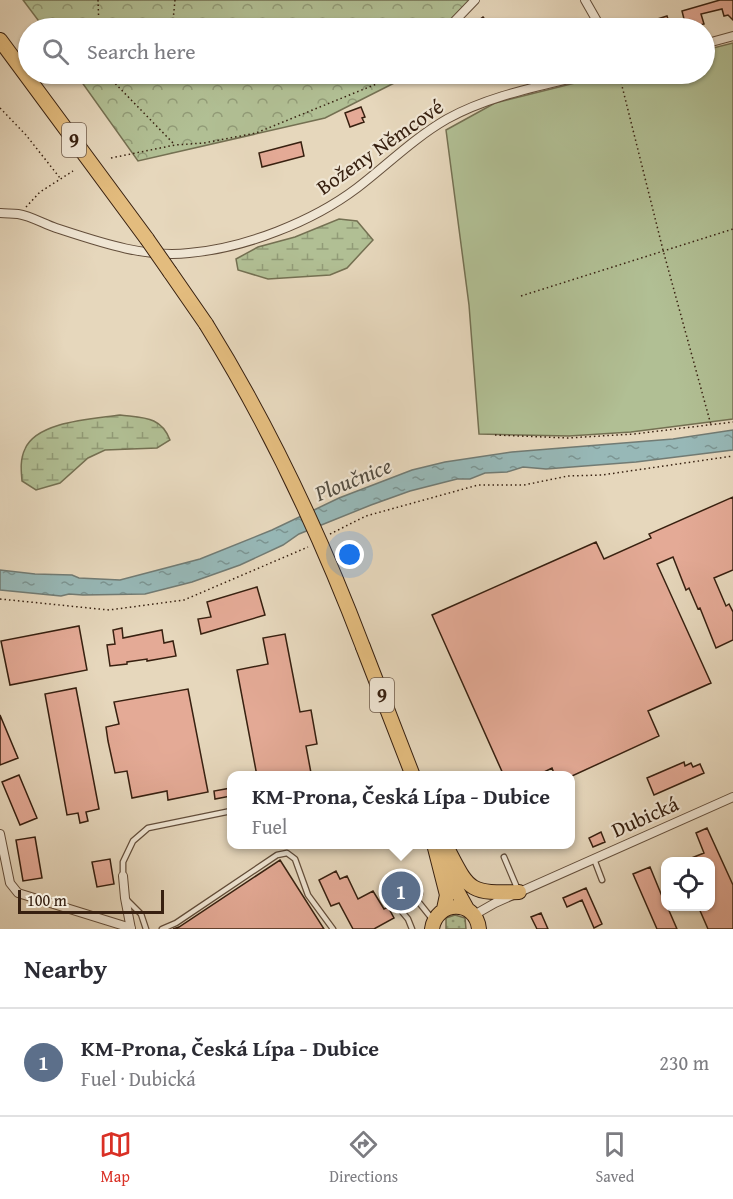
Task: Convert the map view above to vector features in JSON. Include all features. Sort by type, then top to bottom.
[{"type":"main road","name":"9","points":[[0,40],[18,64]]},
{"type":"main road","name":"9","points":[[33,84],[147,239],[206,324],[262,418],[305,506],[351,615],[411,771]]},
{"type":"main road","points":[[433,925],[444,909],[447,895],[435,849]]},
{"type":"main road","points":[[445,849],[458,891],[474,918]]},
{"type":"main road","points":[[446,849],[464,878],[476,890],[489,894],[519,892]]},
{"type":"main road","points":[[444,909],[458,906],[474,918]]},
{"type":"street","points":[[457,18],[474,0]]},
{"type":"street","points":[[585,0],[595,18]]},
{"type":"street","points":[[715,41],[733,36]]},
{"type":"street","name":"Boženy Němcové","points":[[0,213],[19,214],[95,240],[138,251],[179,254],[225,247],[303,220],[332,205],[356,189],[435,126],[471,107],[551,84]]},
{"type":"street","name":"Dubická","points":[[474,918],[495,903],[733,797]]},
{"type":"street","points":[[0,834],[10,883],[18,893],[131,928],[123,876]]},
{"type":"lane","points":[[123,876],[123,862],[133,841],[148,828],[227,812]]},
{"type":"lane","points":[[162,929],[176,923],[277,855],[288,853],[295,859],[308,895],[333,929]]},
{"type":"lane","points":[[504,857],[519,892]]},
{"type":"lane","points":[[594,859],[602,880]]},
{"type":"lane","points":[[412,929],[408,919],[385,891],[386,881],[390,877],[402,875],[419,888],[420,894],[417,900],[433,925]]},
{"type":"lane","points":[[125,898],[141,914],[146,929]]},
{"type":"path","points":[[98,0],[99,18]]},
{"type":"path","points":[[173,18],[175,0]]},
{"type":"path","points":[[116,84],[175,145]]},
{"type":"path","points":[[111,158],[175,145],[204,143],[256,133],[376,84]]},
{"type":"path","points":[[622,84],[663,250],[711,425]]},
{"type":"path","points":[[0,108],[26,135],[60,178]]},
{"type":"path","points":[[19,214],[40,192],[72,171]]},
{"type":"path","points":[[521,296],[733,229]]},
{"type":"path","points":[[495,435],[590,437],[733,422]]},
{"type":"path","points":[[324,538],[366,516],[478,485],[524,485],[568,476],[602,475],[733,456]]},
{"type":"path","points":[[0,599],[109,610],[184,600],[294,554],[314,543]]},
{"type":"green space","points":[[23,0],[475,0],[461,18],[36,18]]},
{"type":"green space","points":[[733,43],[733,419],[631,432],[569,436],[479,434],[469,305],[446,130],[495,103],[571,84],[715,84],[715,48]]},
{"type":"green space","points":[[83,84],[392,84],[325,118],[138,161]]},
{"type":"green space","points":[[339,219],[357,221],[373,240],[347,268],[330,275],[268,279],[238,270],[236,259],[258,247],[295,237]]},
{"type":"green space","points":[[120,415],[156,422],[162,426],[170,440],[157,448],[105,450],[88,458],[60,483],[36,490],[22,481],[23,453],[31,440],[41,432],[67,423]]},
{"type":"green space","points":[[455,915],[465,918],[466,929],[446,929],[446,918]]},
{"type":"water","points":[[733,430],[733,450],[636,462],[546,469],[523,467],[507,472],[485,473],[470,479],[457,479],[410,491],[299,534],[283,545],[240,565],[192,582],[145,594],[69,594],[61,596],[0,590],[0,570],[120,580],[200,559],[272,530],[339,498],[412,470],[445,462],[512,452],[673,439]]},
{"type":"building","points":[[720,0],[733,0],[733,20],[728,15],[724,16],[722,9],[701,14],[702,18],[684,18],[682,11]]},
{"type":"building","points":[[361,107],[365,117],[362,118],[364,122],[350,127],[345,113]]},
{"type":"building","points":[[301,142],[304,156],[262,167],[259,153]]},
{"type":"building","points":[[733,497],[733,570],[714,578],[726,606],[729,604],[733,612],[733,640],[716,648],[700,608],[698,609],[689,588],[686,590],[673,557],[657,564],[711,683],[648,711],[659,736],[575,775],[575,771],[553,771],[552,768],[546,771],[502,771],[432,615],[596,542],[604,559],[651,538],[649,534]]},
{"type":"building","points":[[257,587],[265,615],[201,634],[198,619],[211,617],[207,602]]},
{"type":"building","points":[[79,626],[87,670],[10,685],[1,641]]},
{"type":"building","points":[[122,628],[123,638],[162,630],[164,643],[173,641],[176,656],[110,666],[107,645],[115,644],[113,630]]},
{"type":"building","points":[[285,634],[300,712],[311,710],[317,744],[306,746],[311,771],[256,771],[237,670],[268,664],[263,638]]},
{"type":"building","points":[[76,688],[99,809],[86,812],[88,821],[80,823],[78,813],[67,815],[45,694]]},
{"type":"building","points":[[188,689],[208,792],[168,800],[167,791],[132,798],[127,771],[115,773],[108,741],[106,727],[119,724],[114,702]]},
{"type":"building","points":[[0,715],[18,758],[0,765]]},
{"type":"building","points":[[684,762],[685,766],[691,763],[693,767],[700,764],[704,773],[654,795],[647,778]]},
{"type":"building","points":[[19,775],[37,818],[20,825],[2,782]]},
{"type":"building","points":[[227,789],[227,797],[215,799],[214,791]]},
{"type":"building","points":[[707,828],[733,885],[733,929],[708,929],[700,911],[715,911],[715,857],[694,857],[704,853],[696,833]]},
{"type":"building","points":[[601,832],[605,842],[593,847],[589,838]]},
{"type":"building","points":[[35,837],[42,878],[23,881],[16,840]]},
{"type":"building","points":[[110,859],[114,884],[97,887],[92,862]]},
{"type":"building","points":[[280,860],[324,929],[173,929],[179,927]]},
{"type":"building","points":[[650,867],[661,894],[661,911],[669,911],[677,929],[657,929],[633,874]]},
{"type":"building","points":[[336,871],[340,879],[347,876],[358,899],[373,891],[384,909],[388,907],[394,918],[374,929],[353,929],[339,903],[331,906],[319,880]]},
{"type":"building","points":[[403,881],[410,887],[406,891],[412,896],[406,902],[390,889],[393,882],[401,884]]},
{"type":"building","points":[[586,888],[602,924],[594,928],[582,900],[567,907],[563,898]]},
{"type":"building","points":[[541,913],[548,929],[537,929],[531,917]]},
{"type":"place","name":"KM-Prona, Česká Lípa - Dubice","points":[[401,891]]},
{"type":"water label","name":"Ploučnice","points":[[353,479]]}]
